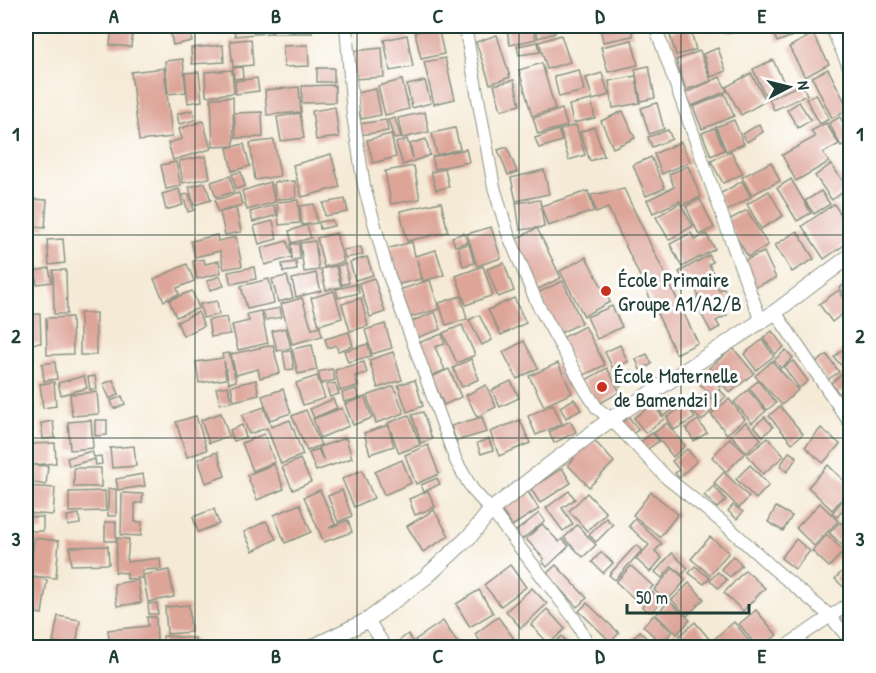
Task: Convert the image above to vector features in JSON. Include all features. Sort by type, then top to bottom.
[{"type":"street","points":[[346,26],[353,115],[364,186],[388,273],[456,461],[472,489],[491,510],[574,618],[590,648]]},
{"type":"street","points":[[465,26],[494,188],[508,234],[537,303],[597,408],[611,419],[667,478],[727,526],[829,615],[850,640]]},
{"type":"street","points":[[655,26],[761,321]]},
{"type":"street","points":[[831,26],[850,69]]},
{"type":"street","points":[[311,648],[368,620],[426,577],[471,535],[491,510],[611,419],[775,312],[850,256]]},
{"type":"street","points":[[775,312],[850,423]]},
{"type":"street","points":[[783,648],[850,603]]},
{"type":"street","points":[[368,620],[386,648]]},
{"type":"building","points":[[112,26],[133,29],[131,47],[110,45]]},
{"type":"building","points":[[169,26],[189,26],[192,41],[173,45]]},
{"type":"building","points":[[193,26],[224,26],[224,29],[194,33]]},
{"type":"building","points":[[234,26],[253,26],[254,34],[235,36]]},
{"type":"building","points":[[256,26],[271,26],[271,33],[256,34]]},
{"type":"building","points":[[272,26],[293,26],[293,33],[272,33]]},
{"type":"building","points":[[294,26],[312,26],[312,33],[294,33]]},
{"type":"building","points":[[506,26],[533,26],[536,39],[510,45]]},
{"type":"building","points":[[535,26],[553,26],[555,33],[538,38]]},
{"type":"building","points":[[600,26],[631,26],[633,36],[603,42]]},
{"type":"building","points":[[726,26],[751,26],[728,33]]},
{"type":"building","points":[[771,26],[792,26],[795,35],[777,42]]},
{"type":"building","points":[[438,27],[444,54],[421,59],[415,32]]},
{"type":"building","points":[[690,27],[696,50],[676,55],[669,32]]},
{"type":"building","points":[[813,34],[829,64],[805,77],[789,47]]},
{"type":"building","points":[[407,35],[413,67],[390,71],[384,40]]},
{"type":"building","points":[[497,35],[510,77],[490,84],[476,42]]},
{"type":"building","points":[[561,35],[570,62],[547,69],[539,42]]},
{"type":"building","points":[[251,39],[253,65],[233,67],[230,41]]},
{"type":"building","points":[[632,40],[638,65],[608,72],[601,47]]},
{"type":"building","points":[[538,42],[540,52],[519,55],[517,46]]},
{"type":"building","points":[[223,45],[224,62],[192,64],[191,48]]},
{"type":"building","points":[[308,45],[309,66],[284,67],[283,46]]},
{"type":"building","points":[[382,48],[384,77],[354,79],[352,51]]},
{"type":"building","points":[[718,48],[726,71],[711,77],[703,54]]},
{"type":"building","points":[[700,51],[711,81],[686,90],[676,60]]},
{"type":"building","points":[[445,58],[455,99],[434,104],[424,62]]},
{"type":"building","points":[[183,59],[186,92],[168,94],[165,61]]},
{"type":"building","points":[[773,60],[786,87],[766,97],[753,69]]},
{"type":"building","points":[[542,63],[555,109],[532,116],[519,70]]},
{"type":"building","points":[[649,66],[655,98],[641,101],[635,69]]},
{"type":"building","points":[[242,67],[243,78],[234,79],[233,68]]},
{"type":"building","points":[[164,68],[172,137],[139,141],[131,72]]},
{"type":"building","points":[[317,68],[334,68],[334,82],[317,82]]},
{"type":"building","points":[[828,69],[849,110],[832,118],[812,77]]},
{"type":"building","points":[[232,70],[234,93],[206,96],[205,72]]},
{"type":"building","points":[[579,70],[584,91],[559,97],[554,76]]},
{"type":"building","points":[[199,72],[202,101],[188,103],[185,73]]},
{"type":"building","points":[[602,73],[609,95],[593,100],[586,78]]},
{"type":"building","points":[[751,73],[766,101],[741,115],[726,87]]},
{"type":"building","points":[[636,76],[640,103],[613,108],[609,81]]},
{"type":"building","points":[[720,77],[727,91],[692,106],[685,93]]},
{"type":"building","points":[[257,78],[259,91],[236,94],[235,81]]},
{"type":"building","points":[[402,80],[409,109],[385,115],[378,86]]},
{"type":"building","points":[[514,80],[520,105],[501,110],[494,85]]},
{"type":"building","points":[[425,81],[431,103],[412,108],[407,85]]},
{"type":"building","points":[[802,84],[807,95],[774,110],[769,99]]},
{"type":"building","points":[[335,85],[335,102],[302,103],[302,86]]},
{"type":"building","points":[[299,87],[301,112],[267,115],[265,90]]},
{"type":"building","points":[[376,89],[381,115],[361,119],[356,93]]},
{"type":"building","points":[[725,94],[734,116],[702,129],[693,107]]},
{"type":"building","points":[[816,94],[829,119],[820,124],[806,99]]},
{"type":"building","points":[[233,97],[234,146],[213,147],[211,98]]},
{"type":"building","points":[[591,100],[595,118],[573,123],[569,105]]},
{"type":"building","points":[[799,102],[811,120],[798,128],[787,110]]},
{"type":"building","points":[[657,103],[664,129],[649,134],[641,108]]},
{"type":"building","points":[[335,107],[339,137],[316,140],[312,111]]},
{"type":"building","points":[[562,109],[567,126],[538,134],[533,118]]},
{"type":"building","points":[[193,110],[195,120],[179,124],[177,114]]},
{"type":"building","points":[[623,111],[635,138],[613,148],[601,121]]},
{"type":"building","points":[[262,112],[263,137],[236,138],[234,113]]},
{"type":"building","points":[[425,112],[429,132],[402,138],[398,118]]},
{"type":"building","points":[[300,113],[304,138],[281,141],[277,117]]},
{"type":"building","points":[[840,117],[850,138],[850,141],[841,146],[829,123]]},
{"type":"building","points":[[395,118],[401,138],[394,139],[388,120]]},
{"type":"building","points":[[386,120],[388,131],[360,135],[358,124]]},
{"type":"building","points":[[734,120],[744,144],[726,151],[716,127]]},
{"type":"building","points":[[203,121],[211,149],[173,160],[168,143],[182,139],[179,129]]},
{"type":"building","points":[[826,123],[839,144],[823,153],[829,162],[796,181],[782,155],[815,137],[811,131]]},
{"type":"building","points":[[759,124],[763,132],[747,142],[743,134]]},
{"type":"building","points":[[576,125],[585,155],[569,160],[560,130]]},
{"type":"building","points":[[594,127],[604,156],[590,161],[580,132]]},
{"type":"building","points":[[455,128],[460,149],[437,155],[432,133]]},
{"type":"building","points":[[715,128],[724,150],[711,156],[702,133]]},
{"type":"building","points":[[558,130],[562,141],[539,148],[535,138]]},
{"type":"building","points":[[668,130],[672,139],[652,147],[648,137]]},
{"type":"building","points":[[391,134],[396,157],[373,163],[367,140]]},
{"type":"building","points":[[407,139],[413,158],[410,144],[426,139],[430,155],[403,165],[396,143]]},
{"type":"building","points":[[274,140],[280,176],[255,180],[250,143]]},
{"type":"building","points":[[681,142],[690,162],[662,174],[654,154]]},
{"type":"building","points":[[244,144],[250,166],[232,171],[227,148]]},
{"type":"building","points":[[507,147],[517,172],[508,175],[498,150]]},
{"type":"building","points":[[466,149],[469,162],[435,169],[432,157]]},
{"type":"building","points":[[731,151],[743,174],[723,183],[711,161]]},
{"type":"building","points":[[331,154],[340,187],[302,197],[293,165]]},
{"type":"building","points":[[206,156],[210,178],[183,183],[179,161]]},
{"type":"building","points":[[651,157],[665,188],[646,196],[633,165]]},
{"type":"building","points":[[176,162],[181,186],[166,189],[161,165]]},
{"type":"building","points":[[771,162],[780,181],[751,195],[742,177]]},
{"type":"building","points":[[831,164],[848,188],[832,200],[815,176]]},
{"type":"building","points":[[414,166],[420,199],[391,204],[385,171]]},
{"type":"building","points":[[688,166],[701,197],[682,205],[680,201],[653,213],[647,200],[674,187],[669,174]]},
{"type":"building","points":[[445,169],[449,187],[436,190],[431,172]]},
{"type":"building","points":[[544,170],[549,194],[516,201],[511,178]]},
{"type":"building","points":[[241,172],[245,186],[236,189],[232,174]]},
{"type":"building","points":[[230,176],[234,192],[216,197],[211,182]]},
{"type":"building","points":[[791,179],[811,213],[797,221],[777,188]]},
{"type":"building","points":[[295,181],[296,198],[275,199],[274,182]]},
{"type":"building","points":[[742,181],[751,197],[727,211],[718,195]]},
{"type":"building","points":[[270,182],[275,202],[247,210],[242,191]]},
{"type":"building","points":[[205,183],[211,200],[194,205],[189,187]]},
{"type":"building","points":[[179,189],[183,205],[166,210],[162,194]]},
{"type":"building","points":[[624,189],[698,343],[676,354],[608,208],[596,213],[591,195]]},
{"type":"building","points":[[588,191],[594,211],[548,226],[541,206]]},
{"type":"building","points":[[769,191],[783,216],[761,229],[747,204]]},
{"type":"building","points":[[821,191],[830,204],[814,214],[805,201]]},
{"type":"building","points":[[239,193],[242,205],[218,212],[215,200]]},
{"type":"building","points":[[189,194],[194,210],[188,212],[183,195]]},
{"type":"building","points":[[27,199],[47,200],[45,228],[26,226]]},
{"type":"building","points":[[345,199],[348,212],[325,216],[323,203]]},
{"type":"building","points":[[700,199],[714,228],[699,235],[686,206]]},
{"type":"building","points":[[298,200],[300,223],[279,225],[277,202]]},
{"type":"building","points":[[540,200],[544,227],[520,230],[516,203]]},
{"type":"building","points":[[441,202],[448,232],[407,241],[400,211]]},
{"type":"building","points":[[680,203],[693,226],[669,240],[656,217]]},
{"type":"building","points":[[314,204],[317,223],[302,225],[300,206]]},
{"type":"building","points":[[834,204],[850,228],[850,241],[824,259],[802,226]]},
{"type":"building","points":[[274,205],[277,215],[253,222],[250,212]]},
{"type":"building","points":[[236,208],[241,232],[225,235],[220,212]]},
{"type":"building","points":[[747,210],[768,245],[748,257],[727,221]]},
{"type":"building","points":[[332,220],[334,226],[320,229],[319,222]]},
{"type":"building","points":[[273,221],[277,239],[259,244],[254,226]]},
{"type":"building","points":[[307,225],[311,238],[292,243],[289,231]]},
{"type":"building","points":[[491,227],[501,258],[477,266],[467,234]]},
{"type":"building","points":[[537,228],[561,278],[538,289],[514,240]]},
{"type":"building","points":[[797,231],[814,259],[792,272],[775,245]]},
{"type":"building","points":[[336,233],[344,262],[324,267],[317,238]]},
{"type":"building","points":[[464,233],[468,242],[455,246],[452,237]]},
{"type":"building","points":[[691,233],[695,240],[706,234],[715,249],[682,267],[670,244]]},
{"type":"building","points":[[217,235],[218,241],[236,237],[242,266],[224,269],[220,251],[195,257],[191,241]]},
{"type":"building","points":[[63,239],[65,263],[49,265],[47,240]]},
{"type":"building","points":[[287,241],[292,257],[265,265],[261,248]]},
{"type":"building","points":[[315,241],[319,270],[304,272],[300,243]]},
{"type":"building","points":[[412,242],[415,256],[436,250],[444,275],[423,281],[417,260],[421,279],[395,285],[386,249]]},
{"type":"building","points":[[291,244],[299,244],[300,259],[292,260]]},
{"type":"building","points":[[469,244],[474,263],[463,266],[458,247]]},
{"type":"building","points":[[361,247],[363,255],[345,258],[343,250]]},
{"type":"building","points":[[764,252],[776,278],[753,288],[741,262]]},
{"type":"building","points":[[709,255],[713,262],[709,264],[713,273],[710,274],[719,290],[724,288],[730,306],[724,310],[727,315],[716,321],[720,327],[711,332],[694,300],[699,297],[694,287],[688,290],[685,284],[690,282],[686,275],[682,277],[679,272]]},
{"type":"building","points":[[367,257],[373,275],[355,280],[350,262]]},
{"type":"building","points":[[586,257],[610,302],[584,316],[560,271]]},
{"type":"building","points":[[204,259],[205,264],[219,261],[221,273],[197,279],[193,261]]},
{"type":"building","points":[[296,262],[297,270],[283,272],[282,264]]},
{"type":"building","points":[[504,263],[514,291],[498,297],[487,269]]},
{"type":"building","points":[[187,264],[194,281],[177,288],[179,294],[164,301],[154,279]]},
{"type":"building","points":[[345,264],[349,283],[342,285],[337,266]]},
{"type":"building","points":[[336,266],[341,287],[326,290],[321,269]]},
{"type":"building","points":[[483,266],[493,295],[466,305],[456,276]]},
{"type":"building","points":[[254,267],[256,279],[231,284],[228,272]]},
{"type":"building","points":[[49,268],[52,282],[37,284],[35,271]]},
{"type":"building","points":[[53,270],[66,270],[67,314],[54,314]]},
{"type":"building","points":[[316,273],[321,291],[296,297],[292,279]]},
{"type":"building","points":[[220,276],[224,286],[210,290],[207,281]]},
{"type":"building","points":[[287,276],[293,298],[278,302],[272,279]]},
{"type":"building","points":[[374,278],[385,312],[370,317],[359,283]]},
{"type":"building","points":[[269,279],[274,303],[247,309],[241,286]]},
{"type":"building","points":[[430,280],[439,309],[407,318],[399,290]]},
{"type":"building","points":[[850,280],[850,302],[840,288]]},
{"type":"building","points":[[563,281],[582,323],[558,334],[539,292]]},
{"type":"building","points":[[357,284],[359,293],[338,298],[336,289]]},
{"type":"building","points":[[839,290],[850,308],[832,322],[819,304]]},
{"type":"building","points":[[192,291],[199,308],[176,317],[169,300]]},
{"type":"building","points":[[334,291],[342,318],[319,325],[311,298]]},
{"type":"building","points":[[461,296],[467,319],[446,325],[439,303]]},
{"type":"building","points":[[302,298],[312,329],[320,327],[322,336],[292,344],[281,304]]},
{"type":"building","points":[[361,298],[368,326],[350,331],[342,304]]},
{"type":"building","points":[[514,298],[526,323],[501,335],[488,310]]},
{"type":"building","points":[[217,301],[219,315],[203,318],[200,304]]},
{"type":"building","points":[[612,306],[622,327],[597,339],[587,317]]},
{"type":"building","points":[[280,308],[282,317],[265,320],[263,311]]},
{"type":"building","points":[[261,311],[268,343],[238,350],[232,325],[249,321],[247,314]]},
{"type":"building","points":[[198,312],[204,326],[183,336],[177,322]]},
{"type":"building","points":[[435,312],[441,329],[416,338],[410,322]]},
{"type":"building","points":[[80,313],[96,313],[96,355],[80,355]]},
{"type":"building","points":[[40,314],[41,343],[26,344],[26,315]]},
{"type":"building","points":[[479,315],[492,340],[482,345],[469,320]]},
{"type":"building","points":[[72,317],[73,354],[47,355],[46,318]]},
{"type":"building","points":[[227,317],[230,334],[211,337],[208,320]]},
{"type":"building","points":[[385,324],[392,348],[372,354],[365,330]]},
{"type":"building","points":[[462,325],[475,355],[457,363],[443,333]]},
{"type":"building","points":[[585,326],[605,365],[580,377],[560,339]]},
{"type":"building","points":[[286,328],[291,348],[277,351],[272,331]]},
{"type":"building","points":[[772,331],[784,347],[775,354],[763,338]]},
{"type":"building","points":[[349,332],[353,346],[338,351],[336,345],[328,348],[325,339]]},
{"type":"building","points":[[442,334],[445,344],[435,347],[445,370],[431,376],[418,343]]},
{"type":"building","points":[[762,340],[774,356],[756,370],[744,354]]},
{"type":"building","points":[[524,341],[538,368],[517,379],[503,352]]},
{"type":"building","points":[[368,344],[371,356],[348,362],[344,351]]},
{"type":"building","points":[[273,345],[280,373],[260,378],[258,369],[236,375],[231,354]]},
{"type":"building","points":[[312,345],[317,370],[298,374],[292,349]]},
{"type":"building","points":[[620,345],[628,362],[613,369],[605,352]]},
{"type":"building","points":[[847,346],[850,350],[850,365],[845,370],[834,357]]},
{"type":"building","points":[[733,348],[754,373],[730,393],[709,368]]},
{"type":"building","points":[[786,350],[793,358],[781,368],[774,360]]},
{"type":"building","points":[[291,351],[294,369],[286,370],[283,352]]},
{"type":"building","points":[[393,352],[402,380],[378,388],[369,360]]},
{"type":"building","points":[[229,353],[236,381],[229,383],[224,361],[226,379],[199,383],[196,362],[223,358],[222,354]]},
{"type":"building","points":[[647,354],[652,364],[640,370],[636,359]]},
{"type":"building","points":[[827,355],[839,372],[827,380],[815,363]]},
{"type":"building","points":[[471,359],[479,379],[462,387],[453,368]]},
{"type":"building","points":[[772,361],[798,390],[782,405],[755,376]]},
{"type":"building","points":[[793,361],[808,381],[799,388],[784,367]]},
{"type":"building","points":[[55,362],[57,379],[44,381],[42,364]]},
{"type":"building","points":[[364,362],[367,373],[355,376],[358,386],[340,391],[335,370]]},
{"type":"building","points":[[558,363],[572,393],[544,406],[529,376]]},
{"type":"building","points":[[850,367],[850,385],[839,394],[831,383]]},
{"type":"building","name":"École Maternelle de Bamendzi I","points":[[607,368],[620,392],[597,405],[584,381]]},
{"type":"building","points":[[332,369],[335,380],[321,384],[318,372]]},
{"type":"building","points":[[449,369],[461,397],[444,405],[431,377]]},
{"type":"building","points":[[631,370],[635,378],[620,386],[616,380]]},
{"type":"building","points":[[702,370],[721,388],[712,396],[694,378]]},
{"type":"building","points":[[84,376],[87,388],[61,395],[58,383]]},
{"type":"building","points":[[95,376],[97,389],[90,390],[88,377]]},
{"type":"building","points":[[317,376],[325,398],[303,405],[296,383]]},
{"type":"building","points":[[113,380],[119,394],[110,399],[103,384]]},
{"type":"building","points":[[256,380],[259,395],[234,401],[231,386]]},
{"type":"building","points":[[415,380],[423,406],[407,412],[398,385]]},
{"type":"building","points":[[511,381],[519,398],[500,407],[492,390]]},
{"type":"building","points":[[758,381],[776,403],[767,410],[749,388]]},
{"type":"building","points":[[54,382],[56,406],[43,408],[40,384]]},
{"type":"building","points":[[335,383],[339,394],[330,397],[326,385]]},
{"type":"building","points":[[486,385],[496,407],[477,417],[466,395]]},
{"type":"building","points":[[228,386],[231,402],[220,404],[216,388]]},
{"type":"building","points":[[394,386],[404,413],[376,423],[367,396]]},
{"type":"building","points":[[283,389],[291,413],[270,420],[262,396]]},
{"type":"building","points":[[356,389],[359,398],[344,402],[342,393]]},
{"type":"building","points":[[720,390],[726,396],[702,421],[691,410],[706,394],[711,399]]},
{"type":"building","points":[[748,390],[766,411],[752,423],[734,402]]},
{"type":"building","points":[[97,392],[99,414],[72,416],[70,394]]},
{"type":"building","points":[[122,396],[125,404],[114,409],[111,401]]},
{"type":"building","points":[[669,396],[676,408],[663,416],[656,403]]},
{"type":"building","points":[[365,397],[372,418],[353,425],[345,404]]},
{"type":"building","points":[[333,399],[337,408],[314,418],[310,409]]},
{"type":"building","points":[[574,399],[581,410],[566,418],[560,407]]},
{"type":"building","points":[[729,399],[745,419],[727,434],[711,414]]},
{"type":"building","points":[[553,404],[562,424],[536,435],[528,416]]},
{"type":"building","points":[[653,404],[664,419],[645,433],[634,418]]},
{"type":"building","points":[[687,404],[695,418],[674,430],[667,417]]},
{"type":"building","points":[[780,406],[803,434],[792,443],[769,416]]},
{"type":"building","points":[[264,407],[271,427],[290,420],[303,455],[281,464],[267,428],[249,434],[242,415]]},
{"type":"building","points":[[342,408],[349,426],[320,438],[313,419]]},
{"type":"building","points":[[306,410],[321,445],[307,451],[292,416]]},
{"type":"building","points":[[423,412],[432,439],[421,443],[412,415]]},
{"type":"building","points":[[221,413],[229,436],[209,443],[201,420]]},
{"type":"building","points":[[409,415],[420,445],[399,453],[388,423]]},
{"type":"building","points":[[196,416],[207,450],[187,457],[176,422]]},
{"type":"building","points":[[482,417],[487,432],[456,441],[451,426]]},
{"type":"building","points":[[629,417],[638,430],[631,435],[621,423]]},
{"type":"building","points":[[765,417],[773,427],[763,436],[754,426]]},
{"type":"building","points":[[91,420],[93,448],[70,450],[68,422]]},
{"type":"building","points":[[95,420],[107,420],[107,435],[95,436]]},
{"type":"building","points":[[520,420],[530,443],[499,456],[490,432]]},
{"type":"building","points":[[698,420],[707,433],[694,441],[686,428]]},
{"type":"building","points":[[53,421],[55,438],[43,439],[41,423]]},
{"type":"building","points":[[570,421],[576,432],[554,443],[549,432]]},
{"type":"building","points":[[746,422],[761,439],[747,453],[731,435]]},
{"type":"building","points":[[667,423],[685,446],[673,457],[654,433]]},
{"type":"building","points":[[242,425],[246,437],[234,441],[230,430]]},
{"type":"building","points":[[388,425],[394,446],[370,454],[364,433]]},
{"type":"building","points":[[821,428],[840,444],[823,463],[805,447]]},
{"type":"building","points":[[652,433],[659,441],[645,451],[639,443]]},
{"type":"building","points":[[264,434],[275,462],[253,471],[242,443]]},
{"type":"building","points":[[346,438],[352,458],[316,471],[309,453],[318,449],[324,462],[319,447]]},
{"type":"building","points":[[730,438],[745,453],[726,472],[712,457]]},
{"type":"building","points":[[768,438],[784,456],[763,474],[747,455]]},
{"type":"building","points":[[489,439],[493,450],[481,454],[477,443]]},
{"type":"building","points":[[594,440],[614,462],[589,487],[568,465],[574,459],[571,457],[583,445],[586,447]]},
{"type":"building","points":[[55,443],[56,463],[34,465],[48,466],[46,485],[28,482],[30,464],[32,464],[31,444]]},
{"type":"building","points":[[428,445],[439,474],[416,484],[405,455]]},
{"type":"building","points":[[134,446],[136,466],[112,468],[110,448]]},
{"type":"building","points":[[687,449],[697,461],[679,478],[675,473],[679,470],[672,461]]},
{"type":"building","points":[[92,451],[94,457],[101,456],[102,464],[96,465],[95,459],[69,466],[67,458]]},
{"type":"building","points":[[217,452],[225,476],[206,483],[198,459]]},
{"type":"building","points":[[789,452],[797,457],[787,472],[780,466]]},
{"type":"building","points":[[300,459],[311,482],[293,490],[282,467]]},
{"type":"building","points":[[402,460],[411,483],[384,495],[375,472]]},
{"type":"building","points":[[274,464],[284,489],[257,500],[247,475]]},
{"type":"building","points":[[750,465],[769,485],[756,499],[736,479]]},
{"type":"building","points":[[828,465],[850,487],[850,490],[832,510],[808,487]]},
{"type":"building","points":[[74,468],[101,468],[101,487],[74,487]]},
{"type":"building","points":[[562,468],[571,483],[540,503],[531,489]]},
{"type":"building","points":[[362,470],[374,498],[354,507],[342,479]]},
{"type":"building","points":[[724,472],[749,497],[739,508],[714,483]]},
{"type":"building","points":[[143,474],[145,486],[118,490],[116,479]]},
{"type":"building","points":[[437,478],[440,484],[424,492],[421,485]]},
{"type":"building","points":[[27,486],[55,488],[53,515],[26,513]]},
{"type":"building","points":[[714,486],[726,500],[717,508],[704,495]]},
{"type":"building","points":[[108,489],[116,489],[116,516],[108,516]]},
{"type":"building","points":[[320,490],[335,524],[329,528],[348,520],[352,532],[324,542],[304,497]]},
{"type":"building","points":[[342,490],[352,516],[338,522],[328,496]]},
{"type":"building","points":[[105,491],[106,511],[69,512],[69,492]]},
{"type":"building","points":[[428,491],[435,507],[415,515],[409,499]]},
{"type":"building","points":[[569,491],[575,499],[562,508],[573,524],[563,531],[546,508]]},
{"type":"building","points":[[850,491],[850,502],[837,517],[832,513]]},
{"type":"building","points":[[528,492],[539,509],[512,526],[501,510]]},
{"type":"building","points":[[651,492],[678,514],[660,537],[633,515]]},
{"type":"building","points":[[122,493],[143,494],[142,503],[135,503],[135,522],[142,522],[141,536],[121,535]]},
{"type":"building","points":[[587,493],[606,513],[587,531],[569,511]]},
{"type":"building","points":[[820,503],[838,521],[814,546],[796,528]]},
{"type":"building","points":[[300,504],[311,532],[285,543],[274,515]]},
{"type":"building","points":[[733,505],[743,512],[737,519],[728,511]]},
{"type":"building","points":[[776,507],[792,516],[783,531],[768,522]]},
{"type":"building","points":[[214,509],[219,524],[198,532],[193,517]]},
{"type":"building","points":[[434,510],[449,536],[423,552],[407,526]]},
{"type":"building","points":[[539,513],[545,521],[521,540],[515,532]]},
{"type":"building","points":[[79,514],[80,524],[68,526],[67,516]]},
{"type":"building","points":[[26,517],[43,517],[43,531],[26,531]]},
{"type":"building","points":[[606,518],[613,525],[596,542],[589,535]]},
{"type":"building","points":[[635,519],[662,544],[655,551],[662,558],[650,572],[636,559],[649,545],[629,526]]},
{"type":"building","points":[[266,521],[276,539],[253,551],[244,532]]},
{"type":"building","points":[[105,522],[116,522],[116,541],[105,541]]},
{"type":"building","points":[[840,522],[850,532],[849,551],[829,533]]},
{"type":"building","points":[[542,524],[559,542],[562,539],[569,546],[547,567],[542,561],[544,559],[526,539]]},
{"type":"building","points":[[577,525],[596,545],[583,557],[564,538]]},
{"type":"building","points":[[26,534],[30,534],[27,574],[26,574]]},
{"type":"building","points":[[827,535],[844,551],[829,567],[812,551]]},
{"type":"building","points":[[710,537],[729,552],[710,575],[691,559]]},
{"type":"building","points":[[34,538],[59,541],[56,578],[30,576]]},
{"type":"building","points":[[117,538],[129,539],[127,562],[160,558],[161,569],[142,570],[142,578],[127,579],[127,573],[115,572]]},
{"type":"building","points":[[796,539],[810,551],[795,569],[781,558]]},
{"type":"building","points":[[636,545],[642,550],[615,580],[609,575]]},
{"type":"building","points":[[108,546],[109,564],[71,565],[70,547]]},
{"type":"building","points":[[601,552],[613,563],[603,573],[592,562]]},
{"type":"building","points":[[672,553],[688,568],[682,575],[672,566],[662,578],[655,572]]},
{"type":"building","points":[[733,556],[742,565],[730,577],[721,569]]},
{"type":"building","points":[[850,563],[850,593],[835,579]]},
{"type":"building","points":[[510,565],[526,587],[501,606],[484,585]]},
{"type":"building","points":[[556,565],[587,598],[577,607],[546,574]]},
{"type":"building","points":[[631,566],[653,586],[638,602],[616,582]]},
{"type":"building","points":[[695,566],[710,578],[704,584],[689,573]]},
{"type":"building","points":[[673,568],[686,580],[667,601],[654,590]]},
{"type":"building","points":[[169,570],[174,597],[148,602],[143,575]]},
{"type":"building","points":[[745,570],[765,588],[743,611],[724,593]]},
{"type":"building","points":[[718,572],[727,580],[718,588],[710,580]]},
{"type":"building","points":[[27,576],[47,580],[42,614],[26,611]]},
{"type":"building","points":[[138,580],[141,603],[117,606],[114,584]]},
{"type":"building","points":[[689,583],[704,599],[687,616],[672,600]]},
{"type":"building","points":[[532,588],[547,604],[521,628],[506,611]]},
{"type":"building","points":[[479,590],[493,613],[470,627],[456,604]]},
{"type":"building","points":[[652,592],[662,600],[652,612],[649,612],[642,607]]},
{"type":"building","points":[[669,601],[690,620],[677,634],[656,615]]},
{"type":"building","points":[[157,603],[158,614],[149,614],[148,604]]},
{"type":"building","points":[[587,603],[619,633],[611,642],[579,611]]},
{"type":"building","points":[[189,605],[191,632],[167,634],[165,607]]},
{"type":"building","points":[[547,609],[565,629],[549,644],[531,625]]},
{"type":"building","points":[[756,610],[777,635],[761,648],[758,648],[739,624]]},
{"type":"building","points":[[26,614],[32,615],[28,638],[26,637]]},
{"type":"building","points":[[654,615],[672,632],[661,643],[643,626]]},
{"type":"building","points":[[58,616],[80,620],[76,646],[53,642]]},
{"type":"building","points":[[147,617],[156,617],[157,643],[148,643],[149,648],[110,648],[108,630],[148,626]]},
{"type":"building","points":[[498,617],[515,640],[504,648],[485,648],[475,634]]},
{"type":"building","points":[[443,621],[459,645],[455,648],[420,648],[415,640]]},
{"type":"building","points":[[695,622],[710,640],[700,648],[689,648],[679,636]]},
{"type":"building","points":[[734,622],[755,648],[720,648],[713,640]]},
{"type":"building","points":[[640,631],[653,645],[650,648],[623,648]]},
{"type":"building","points":[[408,634],[417,648],[393,648],[392,646]]},
{"type":"building","points":[[163,636],[195,638],[195,648],[162,648]]},
{"type":"building","points":[[562,636],[571,648],[552,648],[551,646]]},
{"type":"building","points":[[675,637],[683,648],[660,648]]},
{"type":"place","name":"École Primaire Groupe A1/A2/B","points":[[606,291]]},
{"type":"place","name":"École Maternelle de Bamendzi I","points":[[602,387]]}]
